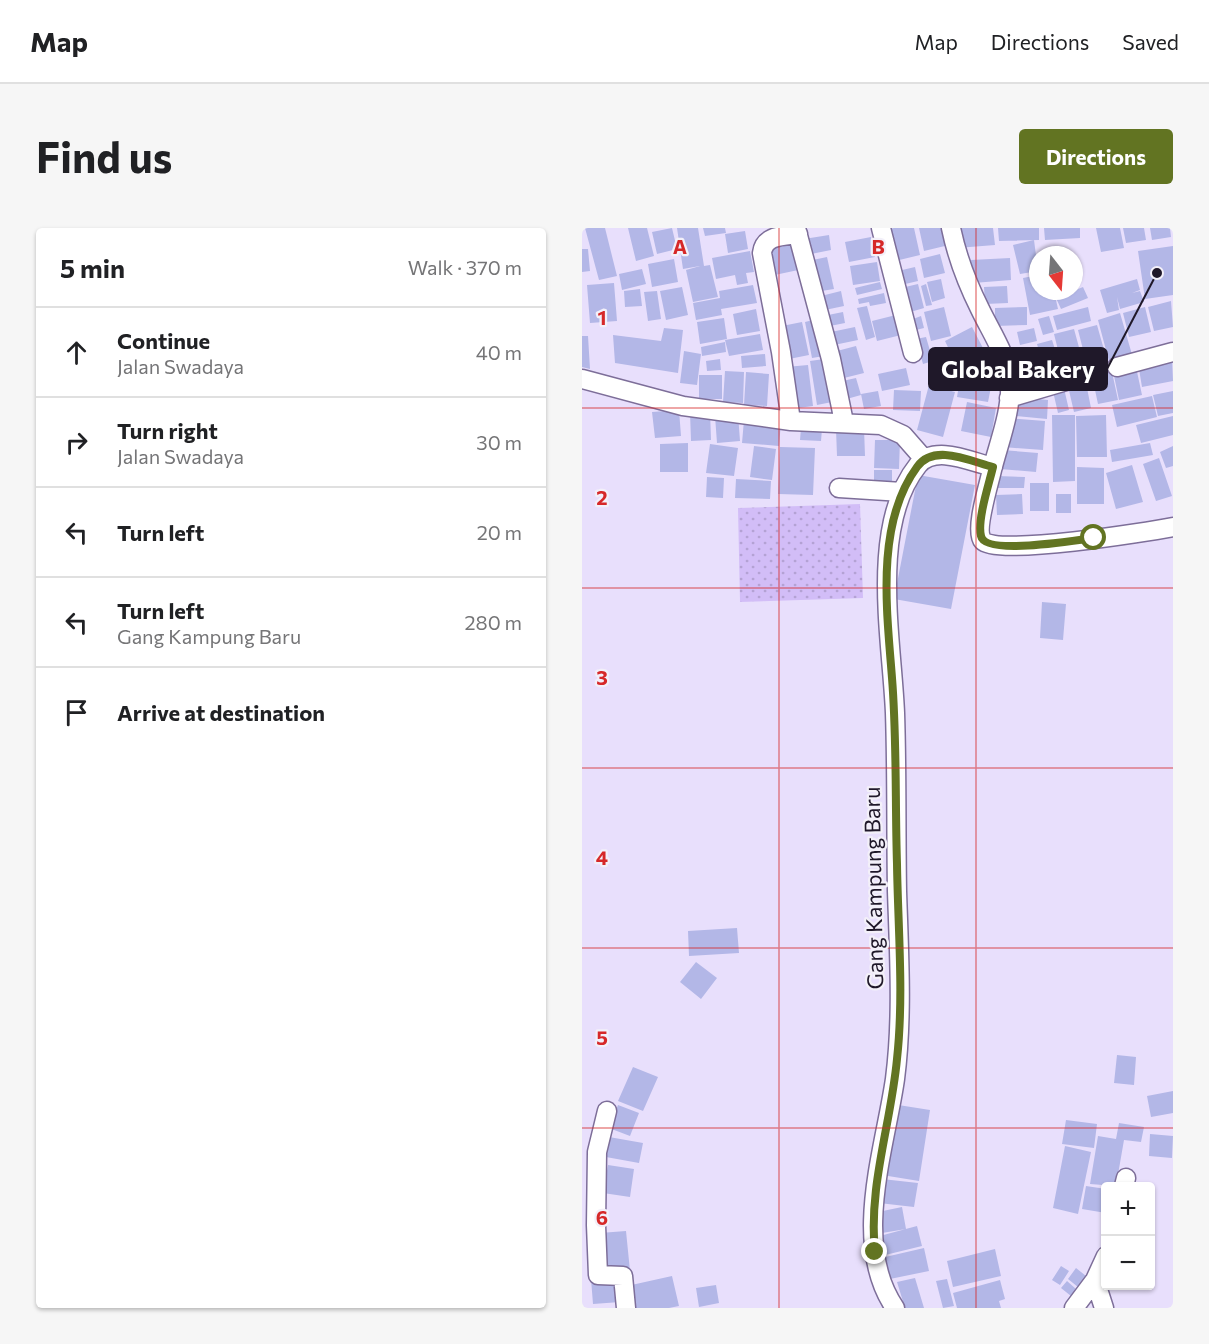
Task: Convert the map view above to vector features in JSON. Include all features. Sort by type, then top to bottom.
[{"type":"street","points":[[881,228],[913,353]]},
{"type":"street","points":[[951,228],[963,272],[1005,361],[1010,383],[1009,398],[981,526],[983,541],[995,546],[1037,545],[1173,527]]},
{"type":"street","points":[[791,421],[781,351],[762,253],[763,246],[771,238],[797,231],[828,347],[844,422]]},
{"type":"street","points":[[1117,367],[1173,352]]},
{"type":"street","points":[[1009,398],[1083,376]]},
{"type":"street","points":[[582,379],[683,406],[791,421],[881,425],[893,429],[912,443],[924,459],[931,455],[941,454],[993,467]]},
{"type":"street","name":"Gang Kampung Baru","points":[[887,1306],[875,1252],[873,1220],[898,1058],[895,711],[889,647],[888,546],[902,492],[909,478],[924,459]]},
{"type":"street","points":[[839,488],[902,492]]},
{"type":"street","points":[[607,1111],[597,1152],[598,1275],[623,1276],[626,1308]]},
{"type":"street","points":[[1074,1308],[1095,1280],[1101,1267]]},
{"type":"street","points":[[1095,1280],[1104,1308]]},
{"type":"shaded area","points":[[860,504],[863,598],[740,602],[738,508]]},
{"type":"building","points":[[585,228],[605,228],[617,276],[599,280]]},
{"type":"building","points":[[628,228],[647,228],[654,256],[636,261]]},
{"type":"building","points":[[672,228],[677,249],[657,254],[652,232]]},
{"type":"building","points":[[677,228],[698,228],[704,266],[710,265],[718,297],[693,302],[686,270],[700,266],[683,269]]},
{"type":"building","points":[[703,228],[725,228],[726,233],[705,236]]},
{"type":"building","points":[[914,228],[920,255],[891,262],[884,230]]},
{"type":"building","points":[[919,228],[945,228],[949,245],[924,251]]},
{"type":"building","points":[[956,228],[993,228],[995,245],[957,248]]},
{"type":"building","points":[[998,228],[1039,228],[1039,240],[999,241]]},
{"type":"building","points":[[1044,228],[1080,228],[1080,238],[1045,240]]},
{"type":"building","points":[[1096,228],[1120,228],[1124,248],[1101,252]]},
{"type":"building","points":[[1123,228],[1144,228],[1146,240],[1126,243]]},
{"type":"building","points":[[1150,228],[1170,228],[1171,237],[1152,240]]},
{"type":"building","points":[[745,231],[748,249],[728,253],[725,234]]},
{"type":"building","points":[[829,235],[831,250],[806,255],[804,239]]},
{"type":"building","points":[[871,237],[875,257],[849,262],[845,242]]},
{"type":"building","points":[[1034,240],[1035,246],[1029,246],[1029,272],[1020,274],[1013,245]]},
{"type":"building","points":[[798,243],[803,269],[770,276],[765,250]]},
{"type":"building","points":[[1173,246],[1173,295],[1145,299],[1138,251]]},
{"type":"building","points":[[582,249],[588,249],[590,271],[582,272]]},
{"type":"building","points":[[750,251],[754,272],[746,273],[748,283],[737,285],[735,275],[716,279],[712,258]]},
{"type":"building","points":[[940,254],[945,273],[924,278],[920,259]]},
{"type":"building","points":[[827,257],[834,289],[815,292],[808,261]]},
{"type":"building","points":[[1010,258],[1011,280],[973,283],[971,260]]},
{"type":"building","points":[[674,259],[678,282],[652,287],[648,264]]},
{"type":"building","points":[[877,262],[880,281],[853,285],[850,266]]},
{"type":"building","points":[[915,267],[918,281],[901,285],[898,271]]},
{"type":"building","points":[[642,269],[646,284],[622,290],[619,274]]},
{"type":"building","points":[[1029,277],[1029,300],[1056,300],[1058,309],[1030,315],[1023,278]]},
{"type":"building","points":[[941,279],[945,298],[932,302],[927,282]]},
{"type":"building","points":[[1137,279],[1140,290],[1132,293],[1140,291],[1144,302],[1120,309],[1117,297],[1119,310],[1107,313],[1100,290]]},
{"type":"building","points":[[880,282],[882,289],[857,295],[855,288]]},
{"type":"building","points":[[614,283],[617,321],[590,323],[587,285]]},
{"type":"building","points":[[918,284],[924,308],[907,313],[901,288]]},
{"type":"building","points":[[926,284],[932,305],[926,306],[921,286]]},
{"type":"building","points":[[753,285],[757,303],[721,309],[722,315],[696,320],[693,303],[720,298],[719,291]]},
{"type":"building","points":[[1007,286],[1008,303],[985,304],[984,287]]},
{"type":"building","points":[[682,287],[688,315],[666,320],[660,291]]},
{"type":"building","points":[[1083,287],[1088,298],[1061,309],[1057,300],[1083,300]]},
{"type":"building","points":[[640,289],[642,306],[625,307],[624,291]]},
{"type":"building","points":[[657,291],[661,319],[648,321],[644,292]]},
{"type":"building","points":[[841,291],[844,306],[820,311],[817,297]]},
{"type":"building","points":[[884,293],[886,303],[870,306],[869,302],[859,304],[858,299]]},
{"type":"building","points":[[1171,301],[1173,327],[1154,331],[1148,307]]},
{"type":"building","points":[[867,306],[875,337],[866,340],[857,308]]},
{"type":"building","points":[[944,307],[951,336],[931,341],[924,312]]},
{"type":"building","points":[[1027,307],[1027,325],[995,326],[995,308]]},
{"type":"building","points":[[1088,307],[1091,321],[1057,330],[1053,316]]},
{"type":"building","points":[[1145,307],[1151,332],[1129,337],[1123,313]]},
{"type":"building","points":[[756,309],[760,331],[737,335],[733,314]]},
{"type":"building","points":[[843,312],[845,323],[825,327],[823,316]]},
{"type":"building","points":[[1120,313],[1133,358],[1110,365],[1098,320]]},
{"type":"building","points":[[896,315],[901,335],[877,341],[872,321]]},
{"type":"building","points":[[921,316],[924,328],[916,330],[913,319]]},
{"type":"building","points":[[1049,316],[1054,332],[1043,335],[1038,319]]},
{"type":"building","points":[[724,318],[727,339],[700,344],[697,322]]},
{"type":"building","points":[[817,319],[824,356],[812,358],[805,322]]},
{"type":"building","points":[[802,322],[809,355],[789,359],[782,326]]},
{"type":"building","points":[[1097,325],[1108,364],[1088,369],[1078,330]]},
{"type":"building","points":[[855,327],[858,340],[834,345],[831,332]]},
{"type":"building","points":[[972,327],[984,350],[956,364],[945,341]]},
{"type":"building","points":[[664,328],[683,330],[678,373],[615,363],[613,335],[661,341]]},
{"type":"building","points":[[1034,328],[1037,341],[1020,345],[1017,332]]},
{"type":"building","points":[[1074,329],[1086,373],[1065,378],[1054,334]]},
{"type":"building","points":[[760,334],[763,350],[729,356],[725,340]]},
{"type":"building","points":[[582,336],[588,336],[590,369],[582,367]]},
{"type":"building","points":[[926,337],[933,361],[923,364],[916,339]]},
{"type":"building","points":[[1052,340],[1062,371],[1046,376],[1037,344]]},
{"type":"building","points":[[725,342],[726,352],[702,356],[701,347]]},
{"type":"building","points":[[856,346],[864,373],[844,378],[837,351]]},
{"type":"building","points":[[684,351],[701,354],[697,385],[680,383]]},
{"type":"building","points":[[765,354],[766,366],[742,368],[741,356]]},
{"type":"building","points":[[1172,357],[1173,381],[1142,387],[1138,363]]},
{"type":"building","points":[[720,359],[721,370],[707,371],[706,361]]},
{"type":"building","points":[[824,359],[832,402],[817,405],[810,361]]},
{"type":"building","points":[[808,365],[813,406],[791,409],[786,367]]},
{"type":"building","points":[[962,367],[994,372],[988,402],[957,397]]},
{"type":"building","points":[[1136,367],[1142,395],[1119,400],[1113,371]]},
{"type":"building","points":[[906,368],[910,385],[882,391],[878,374]]},
{"type":"building","points":[[725,371],[744,372],[743,403],[723,402]]},
{"type":"building","points":[[746,372],[769,374],[767,406],[744,405]]},
{"type":"building","points":[[1112,372],[1118,400],[1098,404],[1092,376]]},
{"type":"building","points":[[699,375],[722,375],[722,399],[699,399]]},
{"type":"building","points":[[856,378],[861,395],[843,400],[838,382]]},
{"type":"building","points":[[1085,378],[1091,408],[1074,412],[1067,382]]},
{"type":"building","points":[[1063,384],[1069,410],[1058,413],[1052,387]]},
{"type":"building","points":[[929,385],[955,392],[943,437],[917,430]]},
{"type":"building","points":[[894,390],[921,391],[920,411],[893,410]]},
{"type":"building","points":[[878,391],[881,406],[864,409],[861,394]]},
{"type":"building","points":[[1173,391],[1173,413],[1158,416],[1153,395]]},
{"type":"building","points":[[1152,396],[1157,417],[1117,427],[1112,405]]},
{"type":"building","points":[[1017,397],[1048,400],[1047,419],[1015,416]]},
{"type":"building","points":[[967,402],[996,408],[991,437],[961,431]]},
{"type":"building","points":[[679,410],[681,436],[655,438],[652,412]]},
{"type":"building","points":[[710,411],[711,440],[691,441],[690,412]]},
{"type":"building","points":[[738,414],[740,441],[717,443],[715,416]]},
{"type":"building","points":[[1052,415],[1075,415],[1075,481],[1053,482]]},
{"type":"building","points":[[1106,415],[1107,457],[1077,457],[1076,416]]},
{"type":"building","points":[[1173,416],[1173,435],[1141,443],[1136,425]]},
{"type":"building","points":[[1006,418],[1045,421],[1043,450],[1003,447]]},
{"type":"building","points":[[744,420],[781,422],[779,446],[742,443]]},
{"type":"building","points":[[801,428],[822,429],[821,441],[800,440]]},
{"type":"building","points":[[864,428],[865,456],[837,456],[836,429]]},
{"type":"building","points":[[875,440],[900,440],[899,469],[874,468]]},
{"type":"building","points":[[688,443],[688,472],[660,472],[660,444]]},
{"type":"building","points":[[1150,443],[1153,455],[1112,462],[1110,450]]},
{"type":"building","points":[[710,444],[738,448],[734,476],[706,473]]},
{"type":"building","points":[[754,446],[776,449],[772,480],[750,477]]},
{"type":"building","points":[[1173,446],[1173,466],[1166,468],[1160,452]]},
{"type":"building","points":[[780,447],[815,448],[813,495],[778,494]]},
{"type":"building","points":[[1002,450],[1038,453],[1036,472],[1000,469]]},
{"type":"building","points":[[1159,458],[1172,496],[1156,501],[1143,464]]},
{"type":"building","points":[[1132,465],[1143,502],[1116,509],[1106,473]]},
{"type":"building","points":[[1077,467],[1104,468],[1104,504],[1077,504]]},
{"type":"building","points":[[874,470],[892,470],[892,489],[874,489]]},
{"type":"building","points":[[918,475],[975,485],[951,609],[894,599]]},
{"type":"building","points":[[997,476],[1025,477],[1024,488],[996,488]]},
{"type":"building","points":[[707,477],[724,478],[723,498],[706,497]]},
{"type":"building","points":[[736,479],[771,481],[770,499],[735,498]]},
{"type":"building","points":[[1030,483],[1049,483],[1049,511],[1030,511]]},
{"type":"building","points":[[1022,494],[1023,514],[997,515],[996,495]]},
{"type":"building","points":[[1056,494],[1071,494],[1071,513],[1056,513]]},
{"type":"building","points":[[1042,602],[1066,604],[1063,640],[1040,638]]},
{"type":"building","points":[[737,928],[739,953],[689,956],[688,931]]},
{"type":"building","points":[[696,962],[717,978],[701,999],[680,982]]},
{"type":"building","points":[[1117,1055],[1136,1057],[1134,1085],[1114,1083]]},
{"type":"building","points":[[633,1067],[658,1077],[643,1111],[618,1101]]},
{"type":"building","points":[[1173,1091],[1173,1113],[1151,1117],[1147,1096]]},
{"type":"building","points":[[892,1104],[930,1110],[919,1181],[882,1175]]},
{"type":"building","points":[[618,1105],[639,1113],[630,1136],[609,1128]]},
{"type":"building","points":[[1066,1120],[1097,1124],[1094,1148],[1062,1144]]},
{"type":"building","points":[[1119,1123],[1144,1127],[1141,1142],[1124,1140],[1117,1182],[1090,1184],[1098,1136],[1116,1139]]},
{"type":"building","points":[[1150,1134],[1173,1136],[1172,1158],[1149,1156]]},
{"type":"building","points":[[609,1137],[643,1143],[639,1163],[606,1157]]},
{"type":"building","points":[[1065,1146],[1091,1152],[1078,1214],[1053,1208]]},
{"type":"building","points":[[608,1165],[634,1169],[630,1197],[603,1193]]},
{"type":"building","points":[[882,1179],[918,1183],[914,1207],[879,1203]]},
{"type":"building","points":[[1086,1186],[1101,1188],[1101,1212],[1082,1209]]},
{"type":"building","points":[[902,1207],[906,1229],[882,1233],[878,1212]]},
{"type":"building","points":[[917,1226],[922,1246],[881,1256],[876,1237]]},
{"type":"building","points":[[626,1231],[630,1271],[603,1273],[600,1233]]},
{"type":"building","points":[[924,1248],[929,1271],[885,1280],[881,1258]]},
{"type":"building","points":[[995,1249],[1001,1276],[953,1287],[947,1261]]},
{"type":"building","points":[[1061,1266],[1069,1271],[1060,1285],[1052,1280]]},
{"type":"building","points":[[1076,1268],[1086,1276],[1078,1287],[1068,1279]]},
{"type":"building","points":[[672,1276],[679,1306],[632,1308],[627,1286]]},
{"type":"building","points":[[619,1278],[620,1302],[593,1304],[591,1279]]},
{"type":"building","points":[[915,1278],[924,1308],[905,1308],[897,1282]]},
{"type":"building","points":[[947,1279],[954,1306],[943,1308],[936,1281]]},
{"type":"building","points":[[1000,1280],[1005,1299],[999,1301],[1001,1308],[957,1308],[953,1293]]},
{"type":"building","points":[[1067,1281],[1076,1289],[1071,1296],[1061,1288]]},
{"type":"building","points":[[716,1285],[719,1303],[699,1307],[696,1288]]},
{"type":"place","name":"Global Bakery","points":[[1157,273]]},
{"type":"route","points":[[875,1252],[873,1220],[875,1194],[898,1058],[895,711],[889,647],[887,574],[888,546],[902,492],[918,464],[931,455],[941,454],[993,467],[981,526],[981,536],[988,544],[995,546],[1037,545],[1094,538]]}]
